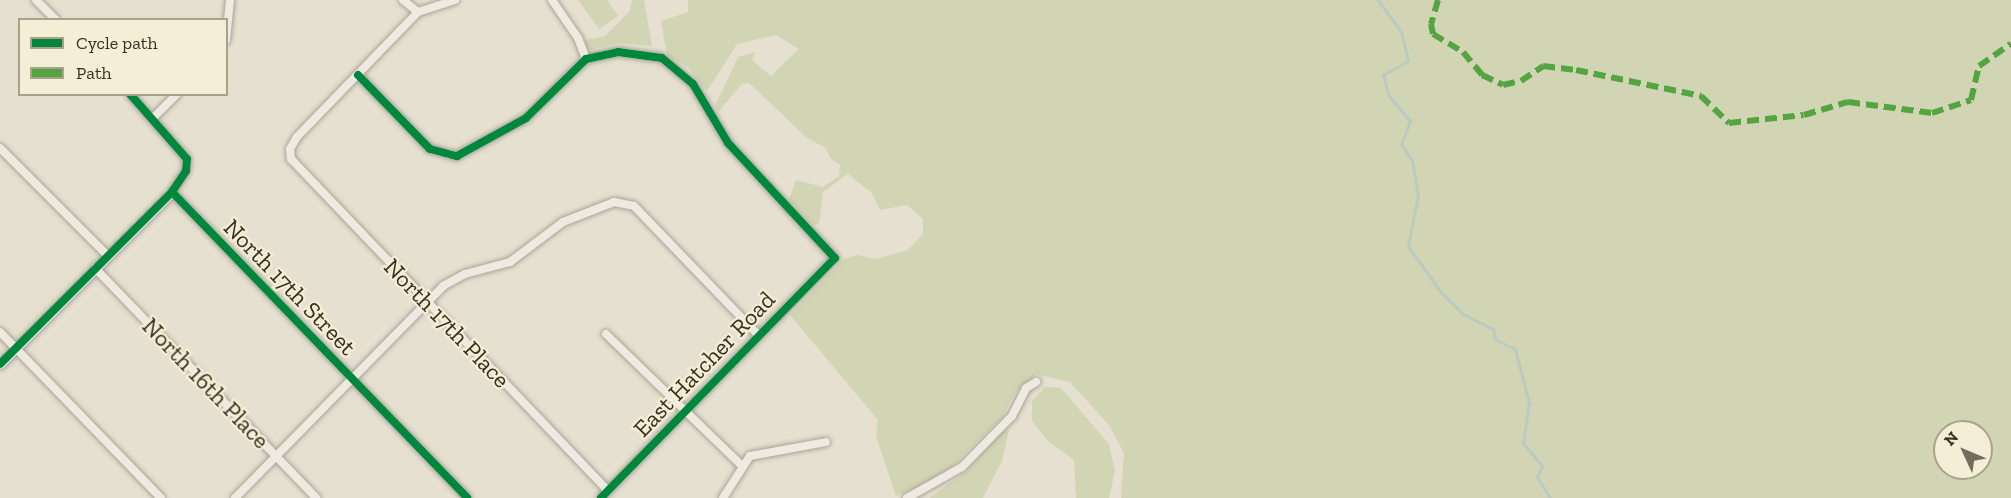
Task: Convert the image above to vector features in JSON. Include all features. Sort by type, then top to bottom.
[{"type":"street","points":[[36,0],[54,18]]},
{"type":"street","points":[[228,20],[230,0]]},
{"type":"street","points":[[403,0],[418,12]]},
{"type":"street","points":[[455,0],[418,12],[358,75],[430,149],[457,156],[526,118],[586,59],[573,28],[552,0]]},
{"type":"street","name":"East Hatcher Road","points":[[586,59],[636,52],[662,58],[682,72],[728,143],[835,258],[601,498]]},
{"type":"street","name":"North 17th Place","points":[[358,75],[297,137],[289,153],[427,302],[608,491]]},
{"type":"street","points":[[0,364],[172,192],[186,171],[187,159],[132,96]]},
{"type":"street","points":[[153,118],[175,96]]},
{"type":"street","points":[[0,148],[107,255]]},
{"type":"street","name":"North 17th Street","points":[[172,192],[466,498]]},
{"type":"street","points":[[234,498],[427,302],[453,279],[525,253],[583,212],[627,201],[759,336]]},
{"type":"street","name":"North 16th Place","points":[[95,268],[316,498]]},
{"type":"street","points":[[0,332],[161,498]]},
{"type":"street","points":[[606,334],[741,465]]},
{"type":"street","points":[[907,498],[962,467],[1012,416],[1026,388],[1035,382]]},
{"type":"street","points":[[723,498],[741,465],[763,452],[826,442]]},
{"type":"green space","points":[[578,0],[607,0],[618,16],[599,29]]},
{"type":"green space","points":[[632,0],[644,0],[652,46],[619,43],[590,50],[585,40],[605,36],[630,11]]},
{"type":"green space","points":[[688,0],[2011,0],[2011,498],[1121,498],[1124,453],[1109,425],[1070,382],[1036,374],[1014,394],[1003,416],[942,476],[896,496],[876,436],[878,420],[790,315],[844,259],[857,255],[876,259],[908,250],[923,234],[923,219],[907,205],[880,210],[872,193],[848,174],[823,192],[819,223],[814,225],[789,200],[796,180],[823,187],[839,176],[840,165],[830,158],[827,149],[806,137],[749,83],[742,84],[719,111],[715,106],[738,57],[756,52],[752,60],[771,76],[799,49],[776,35],[737,44],[707,91],[689,68],[667,55],[661,21],[688,12]]},
{"type":"green space","points":[[1045,387],[1061,388],[1109,444],[1115,471],[1109,498],[1076,498],[1074,460],[1048,441],[1032,421],[1032,401]]},
{"type":"green space","points":[[1009,430],[1002,461],[983,498],[929,498],[968,470],[1000,432]]},
{"type":"waterway","points":[[1378,0],[1401,32],[1408,61],[1383,75],[1389,96],[1410,121],[1401,144],[1412,161],[1418,195],[1408,246],[1440,291],[1463,314],[1493,329],[1495,339],[1515,349],[1529,403],[1523,443],[1542,466],[1537,477],[1550,498]]},
{"type":"marked path","points":[[1438,0],[1431,24],[1433,34],[1463,52],[1482,75],[1503,85],[1521,81],[1543,66],[1576,70],[1701,96],[1729,123],[1804,115],[1848,102],[1932,113],[1971,100],[1979,66],[2011,44]]},
{"type":"cycle path","points":[[358,75],[430,149],[457,156],[526,118],[586,59],[618,52],[662,58],[693,84],[728,143],[835,258],[601,498]]},
{"type":"cycle path","points":[[132,96],[187,159],[186,171],[172,192],[467,498]]},
{"type":"cycle path","points":[[0,364],[172,192]]}]
